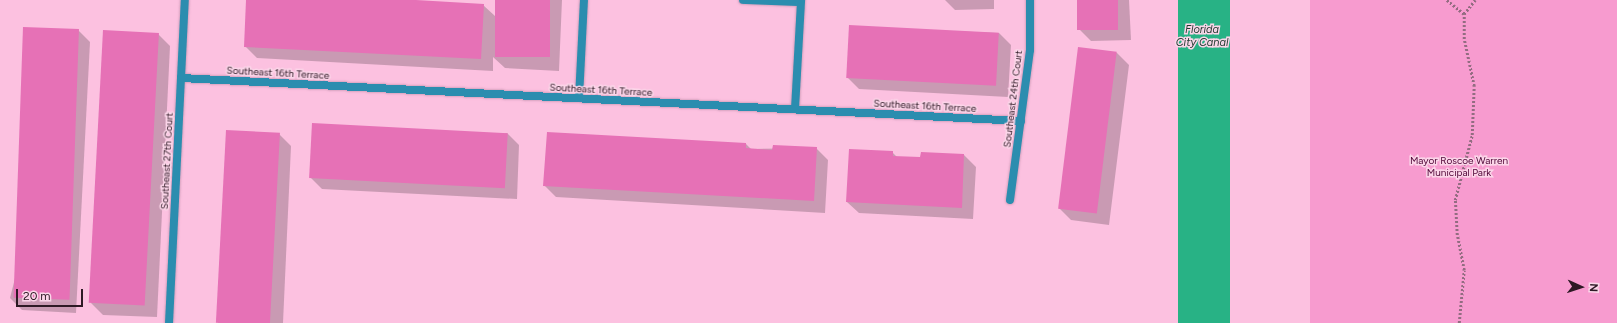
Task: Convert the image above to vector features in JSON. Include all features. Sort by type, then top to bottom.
[{"type":"street","name":"Southeast 27th Court","points":[[169,323],[185,0]]},
{"type":"street","points":[[579,98],[584,0]]},
{"type":"street","points":[[743,0],[801,1],[795,109]]},
{"type":"street","name":"Southeast 24th Court","points":[[1010,200],[1030,50],[1030,0]]},
{"type":"street","name":"Southeast 16th Terrace","points":[[181,78],[1021,121]]},
{"type":"path","points":[[1447,0],[1464,14]]},
{"type":"path","points":[[1459,323],[1464,270],[1456,235],[1455,200],[1472,135],[1474,86],[1464,39],[1464,14],[1474,0]]},
{"type":"green space","name":"Mayor Roscoe Warren Municipal Park","points":[[1310,0],[1617,0],[1617,323],[1310,323]]},
{"type":"water","name":"Florida City Canal","points":[[1178,0],[1230,0],[1230,323],[1178,323]]},
{"type":"building","points":[[246,0],[416,0],[484,4],[481,59],[244,47]]},
{"type":"building","points":[[495,0],[550,0],[550,57],[495,57]]},
{"type":"building","points":[[1077,0],[1118,0],[1118,30],[1077,30]]},
{"type":"building","points":[[849,25],[999,33],[996,86],[846,78]]},
{"type":"building","points":[[23,27],[79,29],[70,300],[14,298]]},
{"type":"building","points":[[103,30],[159,33],[145,306],[89,303]]},
{"type":"building","points":[[1078,47],[1117,52],[1097,214],[1058,209]]},
{"type":"building","points":[[312,123],[508,133],[505,188],[309,178]]},
{"type":"building","points":[[226,130],[280,133],[270,323],[216,323]]},
{"type":"building","points":[[547,132],[746,143],[746,148],[772,150],[773,145],[817,147],[814,201],[543,186]]},
{"type":"building","points":[[849,149],[893,151],[893,156],[920,157],[921,152],[964,154],[962,208],[846,202]]}]
